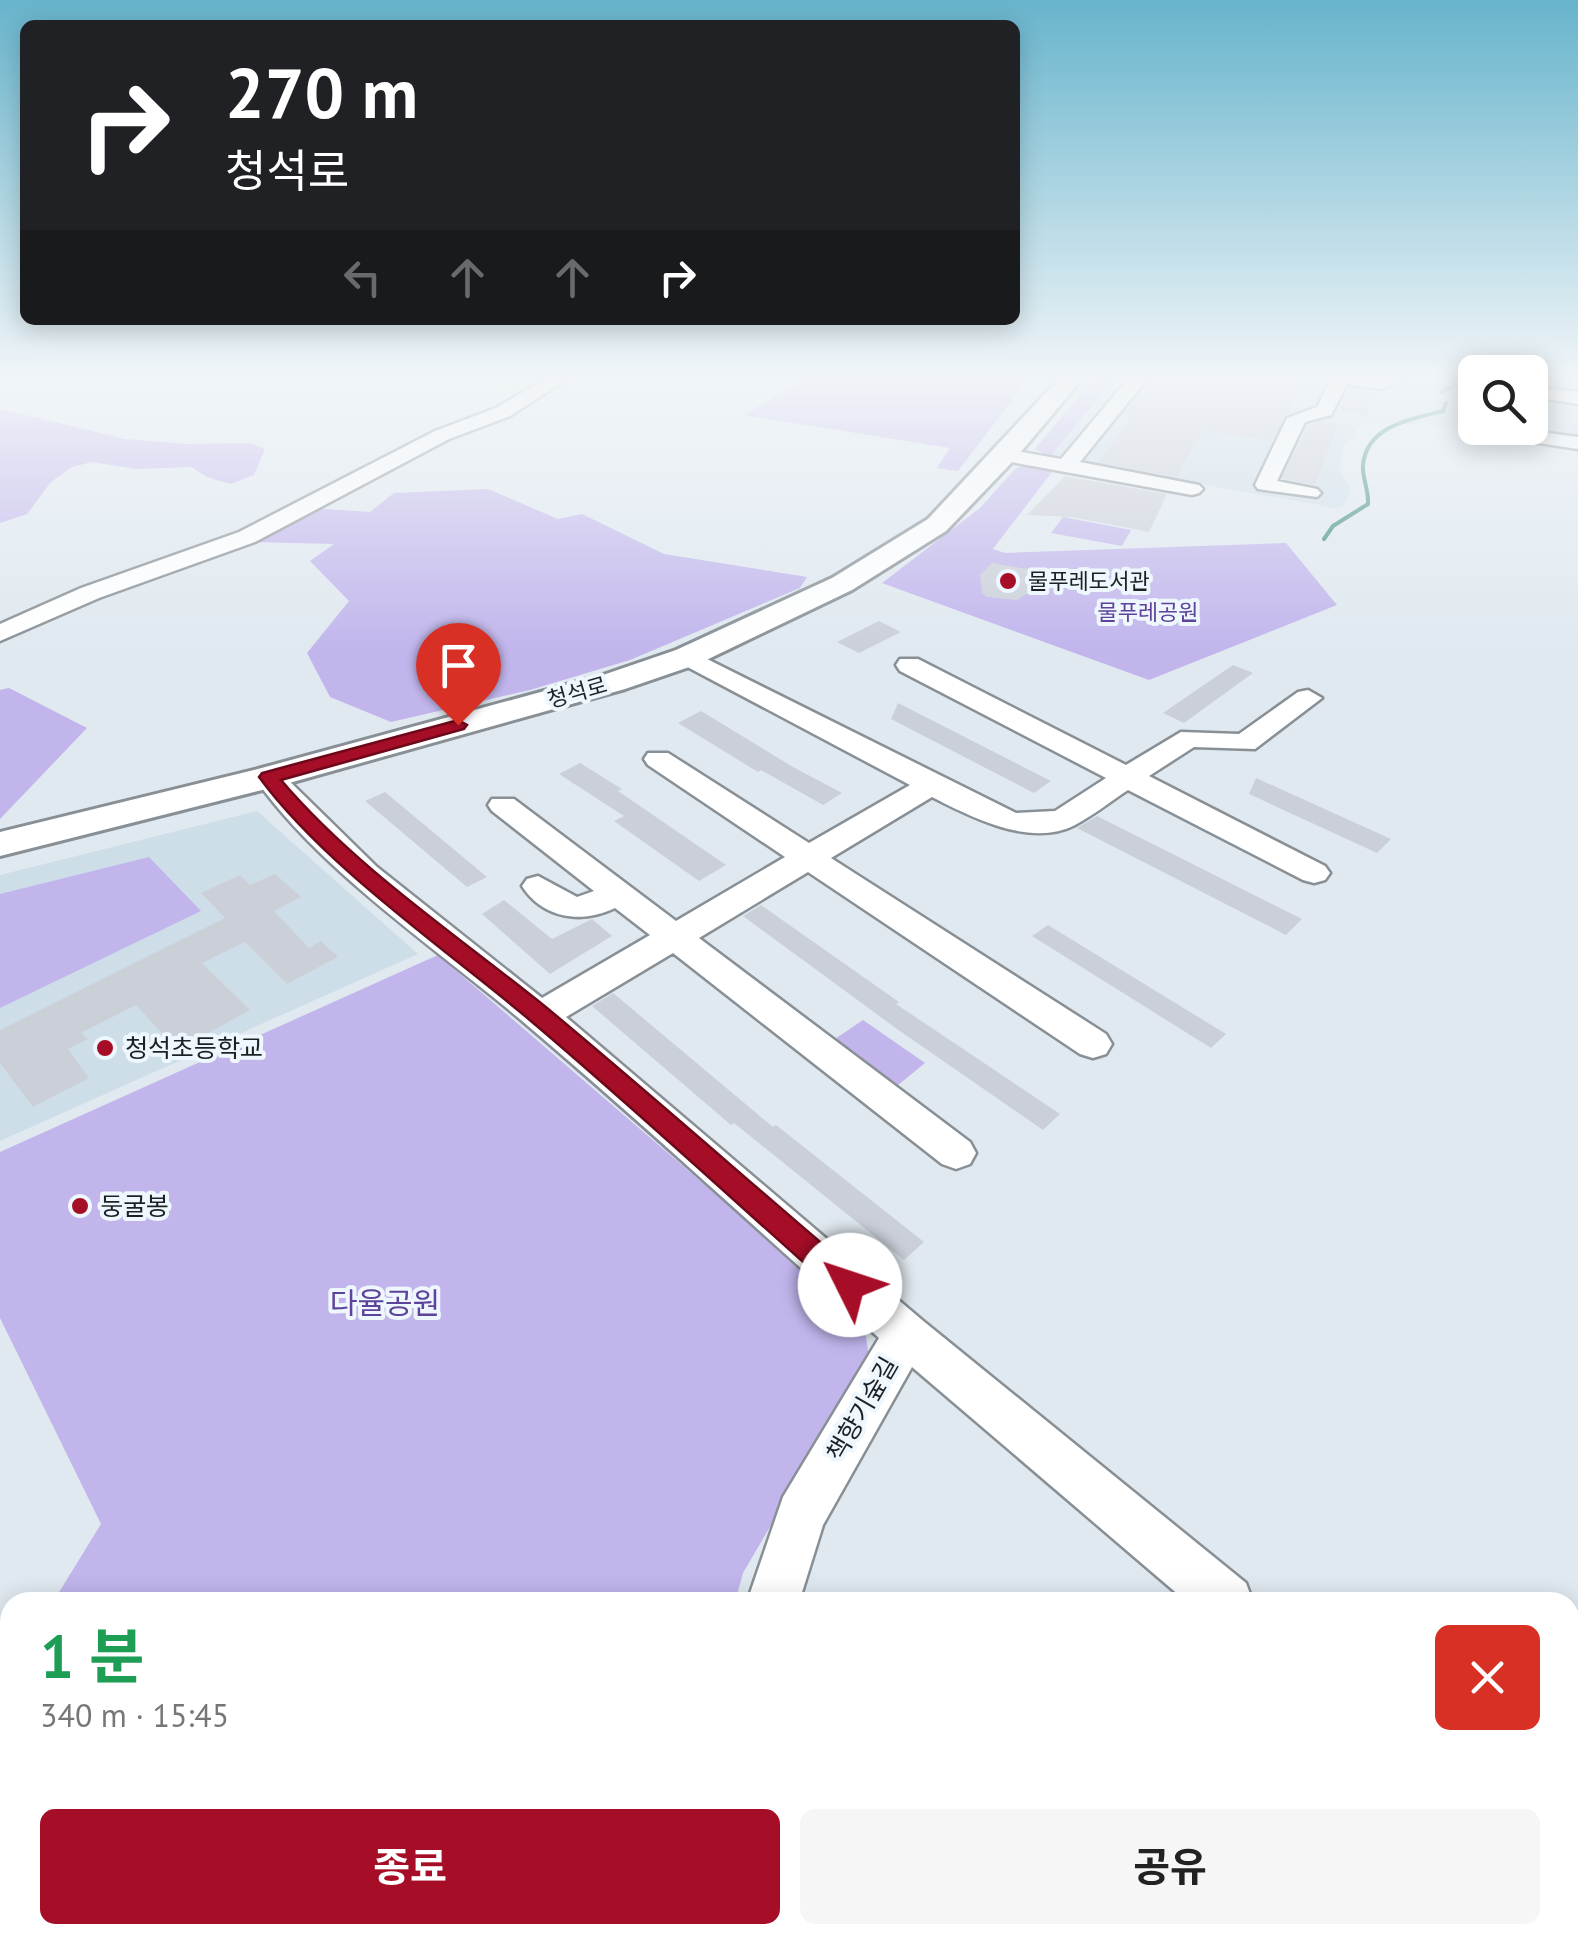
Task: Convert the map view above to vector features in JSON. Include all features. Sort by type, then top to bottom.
[{"type":"main road","name":"청석로","points":[[0,844],[268,777],[614,682],[687,658],[842,584],[907,545],[960,505],[992,470]]},
{"type":"street","points":[[0,633],[90,594],[247,537],[376,470]]},
{"type":"street","points":[[1086,470],[1192,489]]},
{"type":"street","points":[[1273,470],[1265,486],[1310,493]]},
{"type":"street","points":[[687,658],[988,814],[1014,822],[1047,822],[1086,808],[1191,738],[1245,743],[1308,698]]},
{"type":"street","points":[[909,664],[1314,873]]},
{"type":"street","points":[[658,759],[1092,1044]]},
{"type":"street","name":"책향기숲길","points":[[268,777],[296,810],[352,862],[540,1016],[906,1334],[801,1515],[776,1592]]},
{"type":"street","points":[[540,1016],[931,785]]},
{"type":"street","points":[[503,805],[956,1153]]},
{"type":"street","points":[[538,886],[566,907],[579,910],[597,905],[617,892]]},
{"type":"street","points":[[906,1334],[1216,1592]]},
{"type":"shaded area","points":[[1121,470],[1340,470],[1351,491],[1343,506],[1335,508]]},
{"type":"shaded area","name":"청석초등학교","points":[[257,811],[418,954],[0,1141],[0,875]]},
{"type":"green space","points":[[0,470],[68,470],[51,482],[27,514],[0,523]]},
{"type":"green space","points":[[195,470],[256,470],[254,475],[230,484]]},
{"type":"green space","name":"물푸레공원","points":[[1014,470],[1054,470],[993,549],[1005,553],[1286,543],[1337,605],[1149,680],[882,583],[980,508]]},
{"type":"green space","points":[[488,489],[558,519],[582,514],[664,554],[807,577],[800,588],[630,660],[530,690],[391,722],[330,697],[307,653],[349,601],[310,561],[334,544],[249,542],[307,508],[370,512],[394,493]]},
{"type":"green space","points":[[1063,517],[1131,530],[1122,546],[1051,533]]},
{"type":"green space","points":[[9,688],[87,728],[0,819],[0,690]]},
{"type":"green space","points":[[149,857],[201,911],[0,1008],[0,894]]},
{"type":"green space","name":"다율공원","points":[[438,955],[864,1322],[869,1357],[743,1573],[738,1592],[59,1592],[101,1524],[0,1318],[0,1152]]},
{"type":"green space","points":[[863,1020],[925,1063],[892,1090],[829,1043]]},
{"type":"building","points":[[1139,470],[1180,470],[1176,477]]},
{"type":"building","points":[[1286,470],[1321,470],[1315,485],[1282,478]]},
{"type":"building","points":[[1065,476],[1167,494],[1149,532],[1072,517],[1027,515]]},
{"type":"building","name":"물푸레도서관","points":[[992,563],[1033,570],[1037,578],[1034,589],[1017,600],[987,597],[982,593],[980,575]]},
{"type":"building","points":[[879,621],[901,632],[859,653],[837,642]]},
{"type":"building","points":[[1233,665],[1253,673],[1184,723],[1163,713]]},
{"type":"building","points":[[898,703],[1051,781],[1034,793],[891,719]]},
{"type":"building","points":[[701,711],[842,793],[823,805],[761,770],[758,772],[678,723]]},
{"type":"building","points":[[580,763],[726,865],[699,881],[614,821],[624,816],[559,774]]},
{"type":"building","points":[[1256,778],[1391,839],[1377,853],[1249,794]]},
{"type":"building","points":[[385,792],[487,877],[467,887],[365,801]]},
{"type":"building","points":[[1097,816],[1302,919],[1286,935],[1077,828]]},
{"type":"building","points":[[275,874],[301,897],[274,911],[309,948],[321,941],[338,957],[287,984],[245,942],[202,963],[250,1010],[177,1050],[136,1005],[81,1033],[88,1039],[68,1049],[89,1078],[33,1107],[0,1063],[0,1030],[225,918],[201,893],[240,875],[250,885]]},
{"type":"building","points":[[504,900],[552,939],[592,919],[612,936],[550,974],[482,914]]},
{"type":"building","points":[[761,905],[899,1002],[896,1004],[1060,1114],[1043,1130],[897,1029],[743,916]]},
{"type":"building","points":[[1048,925],[1226,1034],[1211,1048],[1032,936]]},
{"type":"building","points":[[613,993],[773,1127],[776,1125],[924,1242],[904,1260],[734,1123],[731,1125],[592,1006]]},
{"type":"waterway","points":[[1324,539],[1333,526],[1368,504],[1363,470]]},
{"type":"place","name":"물푸레도서관","points":[[1008,581]]},
{"type":"place","name":"청석초등학교","points":[[105,1048]]},
{"type":"place","name":"둥굴봉","points":[[80,1206]]},
{"type":"route","points":[[458,725],[268,777],[296,810],[352,862],[540,1016],[850,1285]]}]
